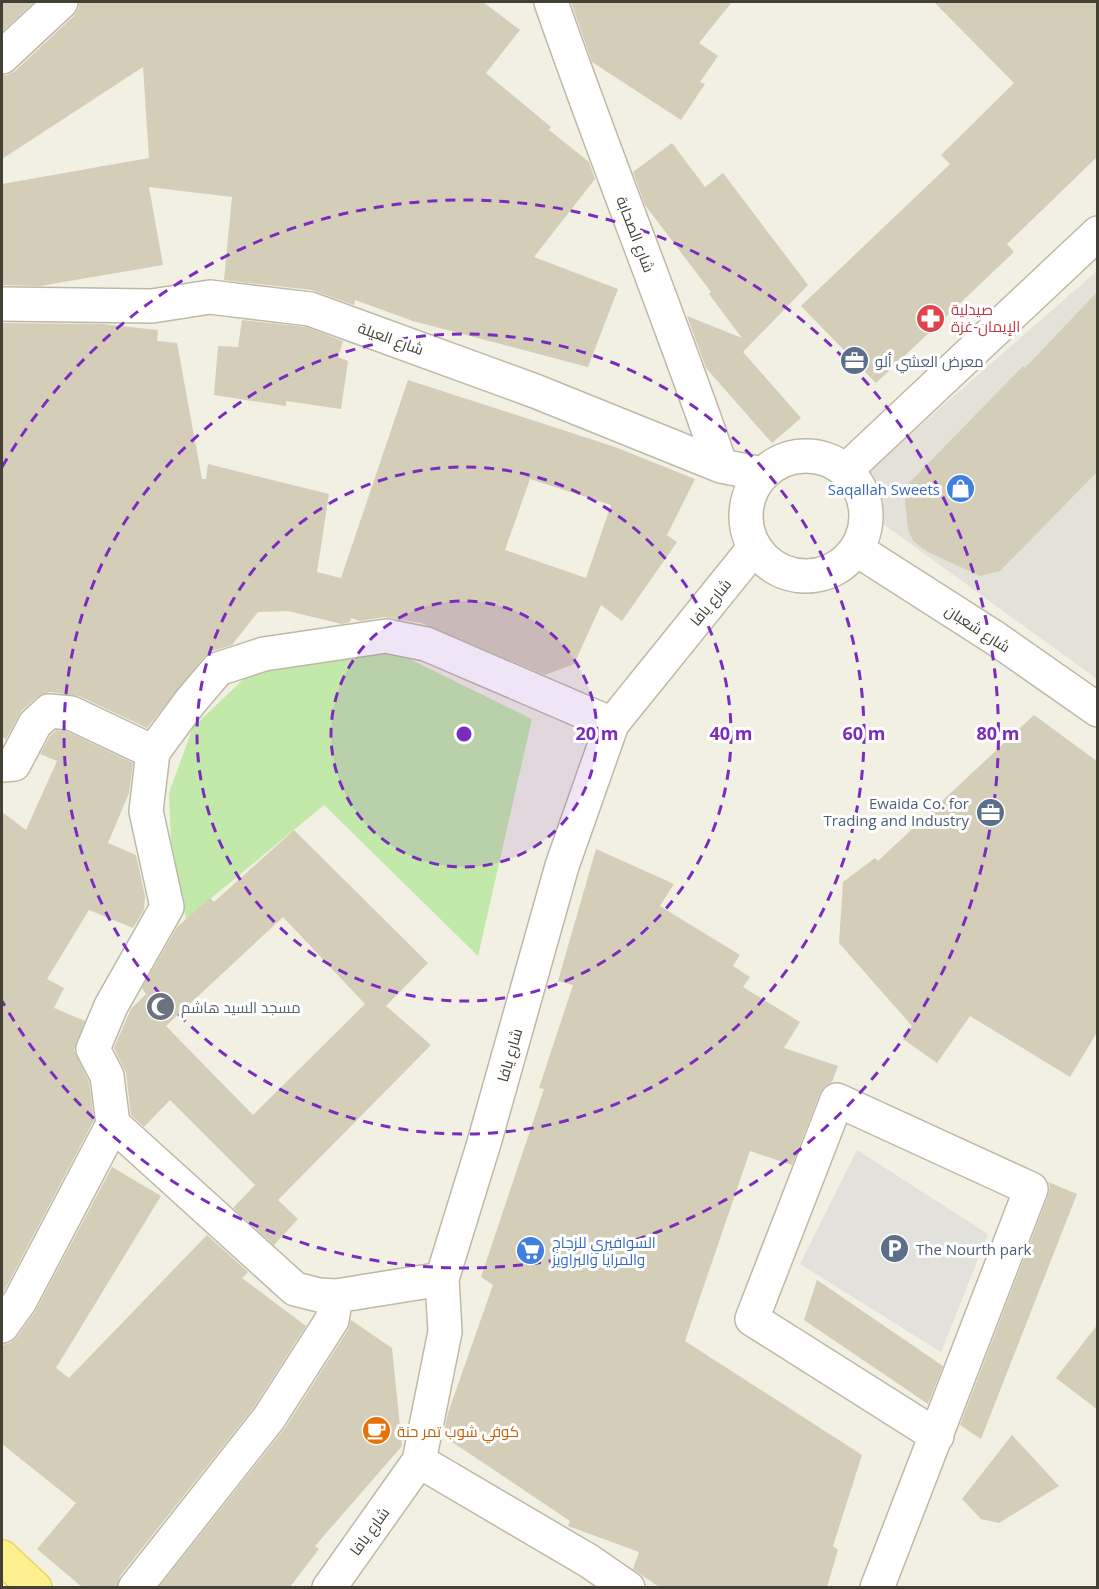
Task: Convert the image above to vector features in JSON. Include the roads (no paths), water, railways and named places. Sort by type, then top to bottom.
[{"type":"main road","points":[[2,1557],[35,1587]]},
{"type":"street","points":[[2,57],[60,2]]},
{"type":"street","name":"شارع الصحابة","points":[[551,2],[589,112],[688,372],[721,466]]},
{"type":"street","points":[[845,471],[1098,232]]},
{"type":"street","name":"شارع العيلة","points":[[2,304],[152,306],[210,297],[310,309],[535,391],[721,466],[762,474]]},
{"type":"street","points":[[803,456],[826,459],[845,471],[857,484],[864,500],[866,517],[863,534],[856,549],[842,564],[824,573],[804,576],[785,572],[767,562],[754,548],[747,529],[745,510],[751,491],[762,474],[781,461],[803,456]]},
{"type":"street","name":"شارع يافا","points":[[329,1587],[419,1461],[446,1332],[442,1279],[484,1143],[562,866],[612,724],[754,548]]},
{"type":"street","name":"شارع شعبان","points":[[856,549],[995,638],[1098,710]]},
{"type":"street","points":[[2,1326],[20,1301],[113,1124],[107,1076],[93,1048],[111,1006],[167,907],[146,811],[153,752],[218,669],[264,654],[387,636],[426,644],[612,724]]},
{"type":"street","points":[[2,765],[14,764],[35,724],[49,711],[71,713],[153,752]]},
{"type":"street","points":[[877,1587],[937,1436],[1031,1189],[837,1100],[752,1319],[937,1436]]},
{"type":"street","points":[[113,1124],[295,1289],[319,1295],[336,1296],[442,1279]]},
{"type":"street","points":[[135,1587],[268,1418],[332,1320],[336,1296]]},
{"type":"street","points":[[419,1461],[589,1560],[628,1587]]},
{"type":"place","name":"صيدلية الإيمان-غزة","points":[[930,318]]},
{"type":"place","name":"معرض العشي ألو","points":[[854,361]]},
{"type":"place","name":"Saqallah Sweets","points":[[961,489]]},
{"type":"place","name":"Ewaida Co. for Trading and Industry","points":[[990,812]]},
{"type":"place","name":"مسجد السيد هاشم","points":[[160,1007]]},
{"type":"place","name":"The Nourth park","points":[[895,1249]]},
{"type":"place","name":"السوافيري للزجاج والمرايا والبراويز","points":[[531,1251]]},
{"type":"place","name":"كوفي شوب تمر حنة","points":[[376,1431]]}]
